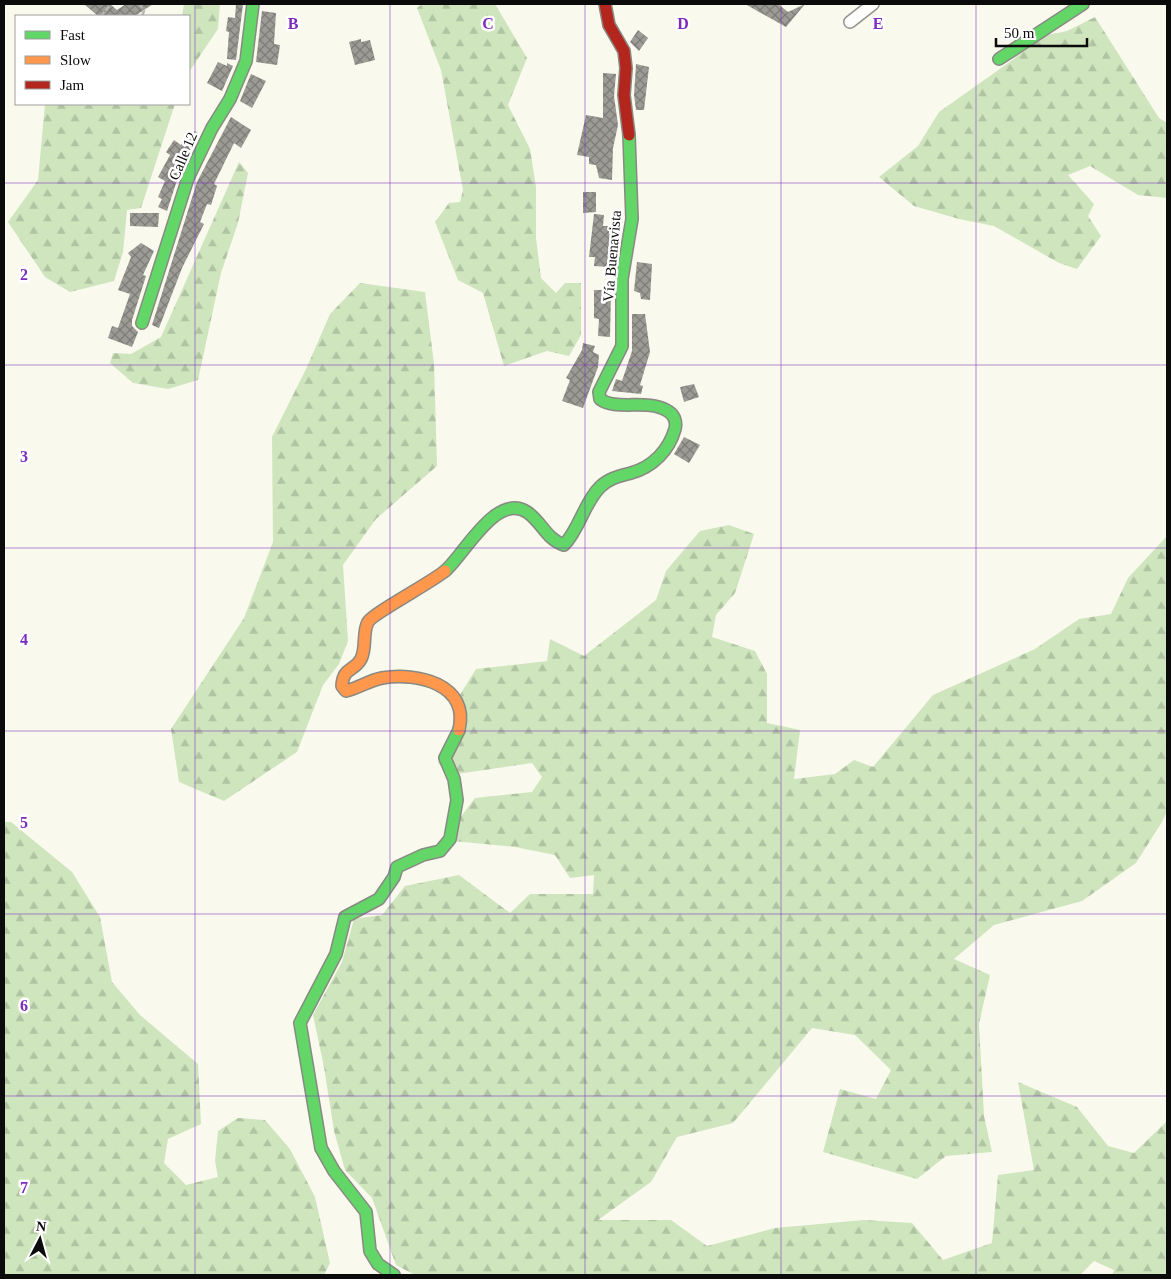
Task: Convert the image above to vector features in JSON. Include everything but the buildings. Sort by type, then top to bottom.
[{"type":"street","name":"Calle 12","points":[[142,323],[188,178],[208,134],[230,99],[246,61],[252,4]]},
{"type":"street","name":"Vía Buenavista","points":[[394,1275],[378,1264],[370,1251],[366,1212],[334,1171],[320,1148],[300,1023],[336,954],[345,917],[351,912],[366,908],[379,899],[394,877],[397,867],[423,855],[440,851],[450,839],[457,800],[454,779],[445,758],[460,727],[460,709],[453,695],[441,683],[419,677],[383,678],[356,690],[346,691],[342,686],[342,678],[346,671],[360,660],[364,647],[362,635],[371,617],[429,585],[457,560],[479,528],[492,518],[512,508],[522,509],[535,520],[556,544],[564,545],[570,539],[587,506],[604,484],[648,467],[666,451],[676,430],[677,423],[673,413],[656,406],[606,404],[600,399],[599,392],[622,346],[622,279],[632,218],[628,122],[624,95],[626,68],[624,51],[609,25],[605,4]]},
{"type":"street","points":[[850,22],[873,4]]},
{"type":"street","points":[[999,59],[1083,4]]},
{"type":"path","points":[[102,15],[111,4]]},
{"type":"green space","points":[[184,4],[220,4],[218,29],[190,71],[190,15],[182,15]]},
{"type":"green space","points":[[422,4],[495,4],[527,58],[508,105],[530,149],[536,187],[536,238],[541,278],[556,293],[565,283],[581,283],[581,335],[569,356],[547,351],[504,366],[483,293],[458,280],[435,222],[449,203],[460,202],[463,190],[441,70],[417,8]]},
{"type":"green space","points":[[1095,17],[1159,118],[1167,123],[1167,198],[1138,195],[1090,166],[1068,175],[1094,204],[1088,216],[1101,236],[1077,269],[1059,263],[994,226],[959,219],[914,206],[879,177],[918,146],[939,112],[1043,36],[1067,31]]},
{"type":"green space","points":[[45,105],[175,105],[141,208],[127,210],[123,252],[114,281],[70,292],[45,277],[8,222],[38,180]]},
{"type":"green space","points":[[239,162],[248,173],[238,223],[221,273],[198,380],[168,389],[133,383],[110,363],[113,353],[131,354],[161,337]]},
{"type":"green space","points":[[360,283],[425,292],[434,364],[437,466],[376,519],[343,565],[348,641],[339,664],[323,685],[297,752],[224,801],[179,782],[171,729],[244,618],[273,542],[272,437],[307,367],[330,314]]},
{"type":"green space","points":[[729,525],[754,534],[735,593],[716,615],[712,637],[755,651],[767,674],[767,723],[800,730],[794,779],[835,774],[854,760],[873,767],[933,695],[1035,649],[1079,619],[1111,614],[1128,578],[1167,536],[1167,811],[1136,863],[1082,901],[994,925],[954,959],[990,975],[979,1024],[984,1116],[992,1152],[946,1156],[917,1179],[823,1152],[840,1089],[876,1099],[891,1070],[855,1035],[812,1028],[733,1123],[677,1137],[651,1182],[598,1220],[671,1220],[707,1246],[775,1228],[864,1220],[912,1223],[943,1260],[992,1243],[998,1175],[1034,1170],[1018,1082],[1077,1107],[1108,1146],[1134,1153],[1167,1121],[1167,1275],[1112,1275],[1114,1270],[1094,1261],[1080,1275],[415,1275],[396,1265],[372,1198],[345,1170],[334,1131],[324,1067],[313,1015],[342,962],[354,919],[382,915],[405,886],[459,875],[510,913],[530,894],[593,894],[594,875],[570,878],[555,855],[515,847],[443,840],[475,798],[532,792],[542,777],[532,763],[450,775],[438,763],[453,728],[453,706],[476,669],[547,661],[550,639],[584,656],[656,600],[666,571],[700,531]]},
{"type":"green space","points":[[4,822],[11,822],[72,872],[100,917],[112,982],[140,1015],[198,1064],[201,1124],[168,1139],[164,1163],[186,1185],[218,1177],[215,1161],[218,1131],[238,1118],[265,1120],[290,1149],[315,1197],[330,1263],[324,1275],[4,1275]]},
{"type":"traffic: fast","points":[[142,323],[188,178],[212,128],[230,99],[246,61],[253,4]]},
{"type":"traffic: fast","points":[[999,59],[1083,4]]},
{"type":"traffic: fast","points":[[445,571],[492,518],[504,511],[515,508],[527,512],[548,535],[564,545],[574,531],[590,500],[600,487],[611,479],[646,467],[659,457],[672,437],[676,426],[675,421],[673,416],[666,410],[650,405],[606,402],[600,399],[599,392],[622,346],[622,279],[632,219],[629,135]]},
{"type":"traffic: fast","points":[[394,1275],[378,1264],[370,1251],[366,1212],[334,1171],[321,1148],[300,1023],[336,954],[345,917],[379,899],[394,877],[397,867],[423,855],[440,851],[450,839],[457,800],[454,779],[445,758],[459,730]]},
{"type":"traffic: slow","points":[[445,571],[380,612],[368,622],[361,659],[344,676],[342,686],[346,691],[378,679],[396,677],[410,677],[438,684],[449,692],[457,702],[460,714],[459,730]]},
{"type":"traffic: jam","points":[[605,4],[609,25],[624,51],[626,68],[624,95],[629,135]]}]
